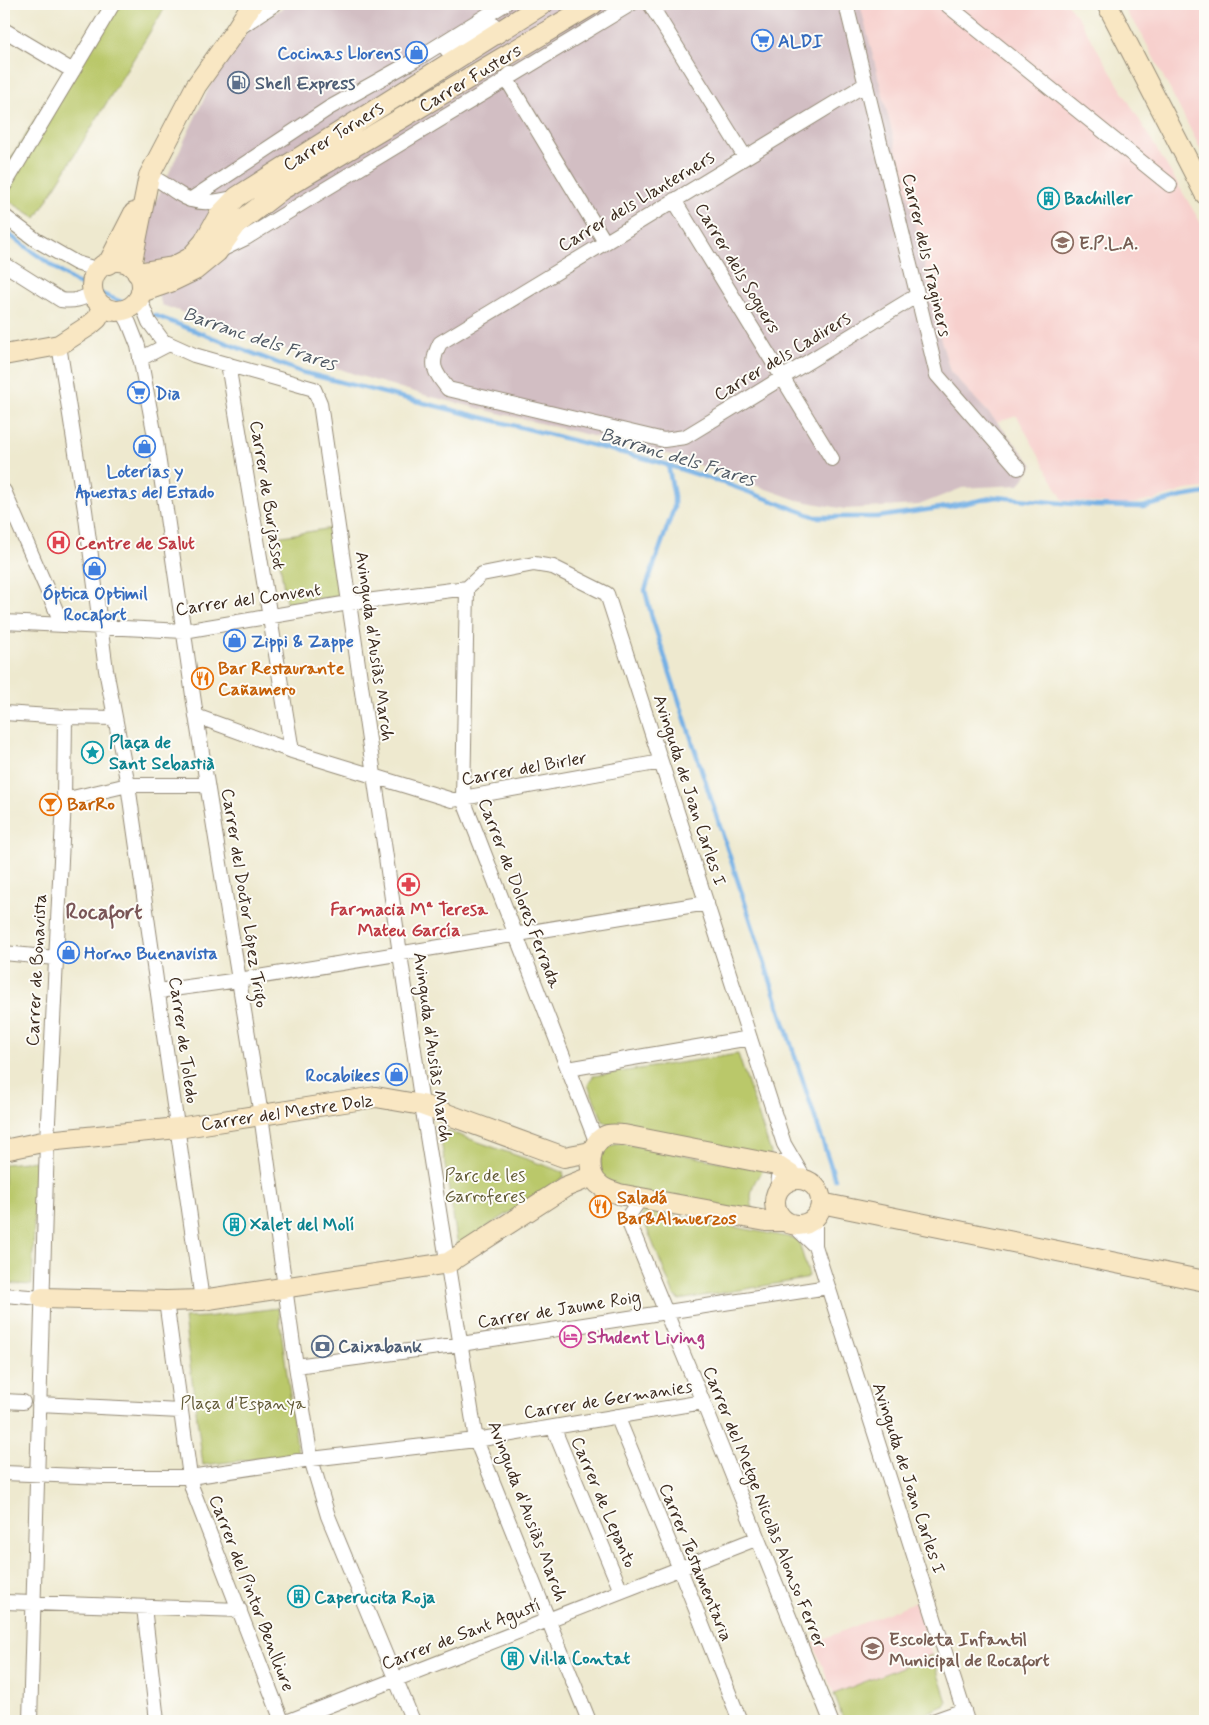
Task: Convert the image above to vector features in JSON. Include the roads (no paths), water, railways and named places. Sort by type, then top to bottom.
[{"type":"street","points":[[4,186],[113,4]]},
{"type":"street","points":[[107,303],[92,284],[94,276],[103,267],[147,185],[196,86],[235,31],[251,4]]},
{"type":"street","points":[[235,31],[275,4]]},
{"type":"street","name":"Carrer Fusters","points":[[190,200],[252,157],[329,108],[415,60],[505,4]]},
{"type":"street","name":"Carrer Fusters","points":[[415,60],[436,56],[514,13],[543,4]]},
{"type":"street","name":"Carrer Torners","points":[[134,269],[173,267],[190,258],[204,242],[218,217],[237,197],[543,4]]},
{"type":"street","name":"Carrer Fusters","points":[[217,252],[237,224],[281,190],[593,4]]},
{"type":"street","name":"Carrer Fusters","points":[[140,295],[195,270],[217,252],[246,238],[310,200],[506,78],[631,4]]},
{"type":"street","points":[[650,4],[745,157]]},
{"type":"street","points":[[846,4],[852,24]]},
{"type":"street","points":[[851,4],[852,24]]},
{"type":"street","points":[[946,4],[1170,185]]},
{"type":"street","points":[[1095,4],[1142,74]]},
{"type":"street","points":[[1107,4],[1205,194]]},
{"type":"street","name":"Carrer dels Traginers","points":[[852,24],[910,260],[916,296],[937,375],[1018,468]]},
{"type":"street","name":"Carrer Fusters","points":[[506,78],[545,42],[555,27]]},
{"type":"street","points":[[4,30],[72,71]]},
{"type":"street","points":[[506,78],[605,242]]},
{"type":"street","name":"Carrer dels Llanterners","points":[[664,440],[448,389],[437,375],[433,357],[440,343],[866,84]]},
{"type":"street","points":[[147,185],[160,180],[190,200],[207,204],[237,197]]},
{"type":"street","points":[[134,269],[147,185]]},
{"type":"street","name":"Carrer dels Soguers","points":[[674,200],[832,459]]},
{"type":"street","points":[[4,216],[36,240],[76,263],[103,267],[124,263],[134,269],[141,280],[140,295],[149,322],[163,341],[194,355],[228,364]]},
{"type":"street","points":[[4,264],[61,300],[71,302],[82,299],[107,303],[134,304],[140,295]]},
{"type":"street","name":"Carrer dels Cadirers","points":[[664,440],[685,437],[916,296]]},
{"type":"street","points":[[4,356],[58,345],[86,329],[98,319],[107,303]]},
{"type":"street","name":"Carrer del Doctor López Trigo","points":[[107,303],[130,323],[138,346],[156,442],[196,716],[262,1115],[285,1288]]},
{"type":"street","points":[[140,359],[169,344]]},
{"type":"street","points":[[58,345],[85,510],[99,627],[128,785]]},
{"type":"street","name":"Avinguda d'Ausiàs March","points":[[228,364],[314,389],[320,403],[422,1105],[476,1440],[589,1721]]},
{"type":"street","name":"Carrer de Burjassot","points":[[228,364],[292,751]]},
{"type":"street","points":[[4,491],[62,624]]},
{"type":"street","name":"Avinguda de Joan Carles I","points":[[467,588],[482,574],[534,564],[553,568],[608,594],[784,1144],[801,1179]]},
{"type":"street","name":"Carrer del Convent","points":[[4,622],[184,631],[350,603],[467,588]]},
{"type":"street","name":"Carrer de Dolores Ferrada","points":[[467,588],[463,798],[568,1069],[594,1147]]},
{"type":"street","points":[[4,712],[115,718]]},
{"type":"street","points":[[65,716],[64,800],[128,785],[207,785]]},
{"type":"street","name":"Carrer del Birler","points":[[196,716],[292,751],[452,800],[661,762]]},
{"type":"street","name":"Carrer de Toledo","points":[[128,785],[202,1300]]},
{"type":"street","name":"Carrer de Bonavista","points":[[30,1721],[46,1142],[64,800]]},
{"type":"street","points":[[158,991],[239,980],[707,903]]},
{"type":"street","points":[[4,953],[55,958]]},
{"type":"street","points":[[568,1069],[750,1038]]},
{"type":"street","name":"Carrer del Mestre Dolz","points":[[4,1150],[46,1142],[178,1128],[376,1097],[422,1105],[564,1157],[594,1147],[607,1134],[624,1135],[745,1158],[780,1167]]},
{"type":"street","name":"Avinguda de Joan Carles I","points":[[777,1192],[784,1144]]},
{"type":"street","points":[[594,1147],[591,1164],[593,1176],[600,1186],[619,1194],[766,1221],[789,1222],[800,1225],[808,1223],[818,1210],[821,1198],[818,1190],[809,1181],[801,1179],[780,1167]]},
{"type":"street","points":[[4,1296],[166,1302],[202,1300],[448,1263],[566,1187],[593,1176]]},
{"type":"street","points":[[789,1222],[778,1213],[776,1205],[777,1192],[791,1180],[801,1179]]},
{"type":"street","name":"Carrer del Metge Nicolàs Alonso Ferrer","points":[[640,1198],[627,1218],[831,1721]]},
{"type":"street","points":[[818,1210],[1205,1281]]},
{"type":"street","name":"Avinguda de Joan Carles I","points":[[818,1210],[815,1246],[966,1715]]},
{"type":"street","name":"Avinguda de Joan Carles I","points":[[789,1222],[815,1246]]},
{"type":"street","name":"Carrer de Jaume Roig","points":[[296,1366],[461,1344],[828,1287]]},
{"type":"street","points":[[285,1288],[311,1459],[328,1516],[412,1721]]},
{"type":"street","points":[[166,1302],[190,1477]]},
{"type":"street","points":[[4,1401],[23,1402]]},
{"type":"street","name":"Carrer de Germanies","points":[[311,1459],[476,1440],[703,1402]]},
{"type":"street","points":[[39,1404],[180,1411]]},
{"type":"street","name":"Carrer Testamentaria","points":[[617,1416],[740,1721]]},
{"type":"street","name":"Carrer de Lepanto","points":[[553,1427],[621,1591]]},
{"type":"street","points":[[4,1472],[105,1477],[190,1477],[311,1459]]},
{"type":"street","name":"Carrer del Pintor Benlliure","points":[[190,1477],[192,1488],[282,1721]]},
{"type":"street","name":"Carrer de Sant Agustí","points":[[289,1721],[758,1538]]},
{"type":"street","points":[[4,1602],[240,1610]]},
{"type":"street","points":[[144,1607],[157,1721]]},
{"type":"street","points":[[933,1721],[966,1715]]},
{"type":"waterway","name":"Barranc dels Frares","points":[[4,231],[76,283],[84,286]]},
{"type":"waterway","name":"Barranc dels Frares","points":[[102,294],[122,302]]},
{"type":"waterway","name":"Barranc dels Frares","points":[[154,315],[301,372],[655,461],[724,483],[816,517],[877,517],[947,507],[996,497],[1095,506],[1143,507],[1205,493]]},
{"type":"waterway","points":[[668,465],[674,496],[674,508],[645,590],[652,618],[835,1179]]},
{"type":"place","name":"ALDI","points":[[762,41]]},
{"type":"place","name":"Cocinas Llorens","points":[[417,53]]},
{"type":"place","name":"Shell Express","points":[[239,83]]},
{"type":"place","name":"Bachiller","points":[[1048,198]]},
{"type":"place","name":"E.P.L.A.","points":[[1063,243]]},
{"type":"place","name":"Dia","points":[[139,393]]},
{"type":"place","name":"Loterías y Apuestas del Estado","points":[[145,446]]},
{"type":"place","name":"Centre de Salut","points":[[59,543]]},
{"type":"place","name":"Óptica Optimil Rocafort","points":[[95,568]]},
{"type":"place","name":"Zippi & Zappe","points":[[235,641]]},
{"type":"place","name":"Bar Restaurante Cañamero","points":[[202,678]]},
{"type":"place","name":"Plaça de Sant Sebastià","points":[[93,752]]},
{"type":"place","name":"BarRo","points":[[51,804]]},
{"type":"place","name":"Farmacia Mª Teresa Mateu García","points":[[409,884]]},
{"type":"place","name":"Horno Buenavista","points":[[68,953]]},
{"type":"place","name":"Rocabikes","points":[[396,1075]]},
{"type":"place","name":"Saladá Bar&Almuerzos","points":[[601,1207]]},
{"type":"place","name":"Xalet del Molí","points":[[234,1224]]},
{"type":"place","name":"Student Living","points":[[571,1337]]},
{"type":"place","name":"Caixabank","points":[[322,1346]]},
{"type":"place","name":"Caperucita Roja","points":[[298,1597]]},
{"type":"place","name":"Escoleta Infantil Municipal de Rocafort","points":[[873,1649]]},
{"type":"place","name":"Vil·la Contat","points":[[513,1658]]},
{"type":"district","name":"Rocafort","points":[[104,911]]},
{"type":"park label","name":"Parc de les Garroferes","points":[[485,1185]]},
{"type":"park label","name":"Plaça d'Espanya","points":[[243,1403]]}]
